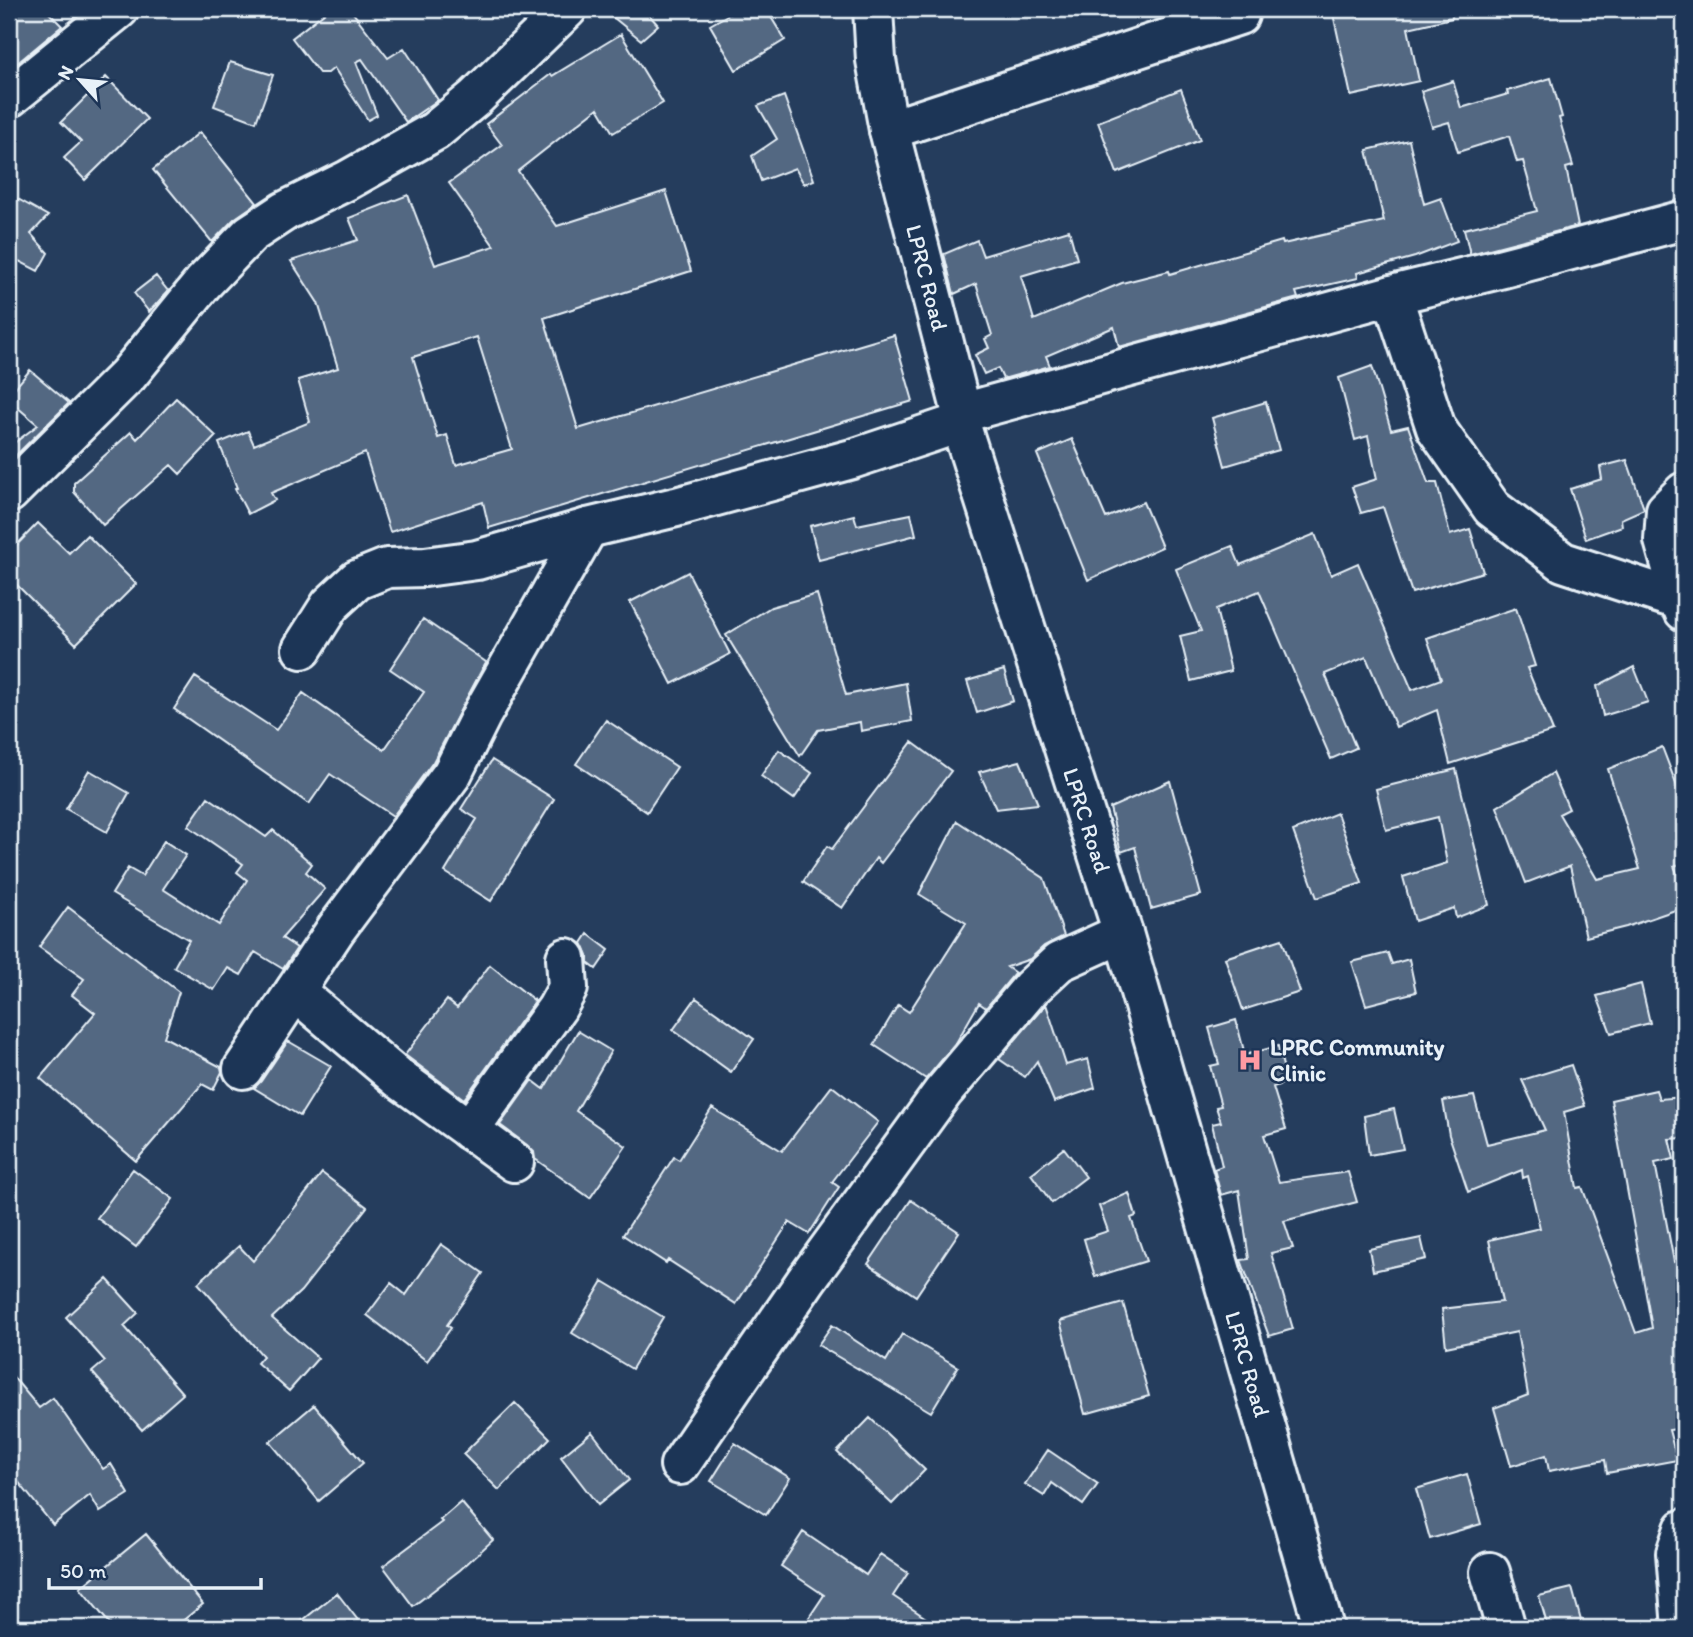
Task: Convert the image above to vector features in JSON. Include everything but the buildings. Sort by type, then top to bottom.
[{"type":"street","points":[[9,98],[120,9]]},
{"type":"street","points":[[9,493],[128,375],[203,283],[250,234],[285,211],[348,180],[435,131],[475,98],[567,9]]},
{"type":"street","name":"LPRC Road","points":[[873,9],[876,60],[889,130],[961,418],[1123,933],[1324,1628]]},
{"type":"street","points":[[889,130],[1239,15]]},
{"type":"street","points":[[302,649],[330,605],[357,580],[387,568],[477,560],[588,527],[676,507],[852,458],[961,418],[1392,295],[1684,220]]},
{"type":"street","points":[[1392,295],[1436,428],[1492,509],[1563,562],[1682,606]]},
{"type":"street","points":[[1682,606],[1664,540],[1666,510],[1684,492]]},
{"type":"street","points":[[243,1069],[336,929],[452,774],[482,714],[588,527]]},
{"type":"street","points":[[680,1465],[807,1279],[943,1092],[1031,988],[1059,962],[1123,933]]},
{"type":"street","points":[[469,1130],[557,1008],[568,988],[566,958]]},
{"type":"street","points":[[295,991],[398,1078],[514,1162]]},
{"type":"street","points":[[1682,1628],[1676,1553],[1684,1529]]},
{"type":"street","points":[[1490,1572],[1506,1628]]},
{"type":"place","name":"LPRC Community Clinic","points":[[1250,1060]]}]
